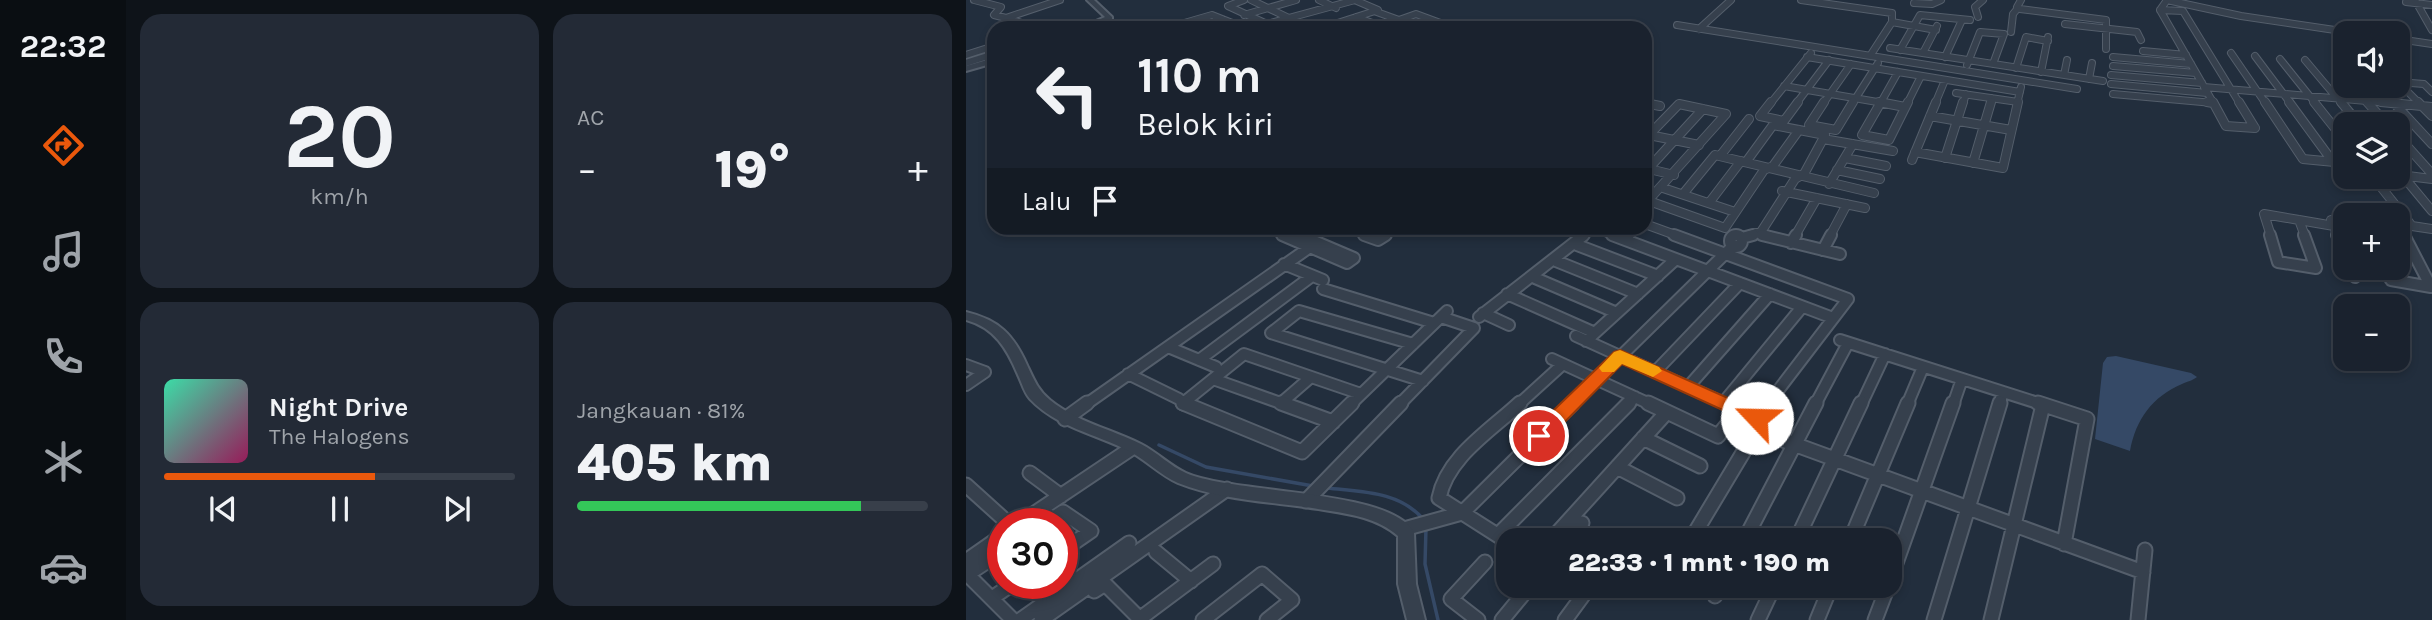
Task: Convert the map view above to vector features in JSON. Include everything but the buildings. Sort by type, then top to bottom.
[{"type":"street","points":[[970,0],[1001,7],[994,15],[1014,21]]},
{"type":"street","points":[[1006,19],[1060,0]]},
{"type":"street","points":[[1090,0],[1110,18],[1102,21]]},
{"type":"street","points":[[1244,0],[1228,6],[1259,21]]},
{"type":"street","points":[[1251,0],[1291,19]]},
{"type":"street","points":[[1319,0],[1336,8]]},
{"type":"street","points":[[1281,21],[1358,0],[1378,10],[1343,21]]},
{"type":"street","points":[[1695,28],[1723,0]]},
{"type":"street","points":[[1695,28],[1731,0]]},
{"type":"street","points":[[1801,0],[1892,13]]},
{"type":"street","points":[[1813,0],[1892,13]]},
{"type":"street","points":[[1914,3],[1932,4],[1941,0]]},
{"type":"street","points":[[1978,17],[1975,7],[1983,0]]},
{"type":"street","points":[[2011,32],[2013,14],[2021,0]]},
{"type":"street","points":[[2160,10],[2167,0],[2241,16],[2333,30]]},
{"type":"street","points":[[1192,21],[1209,16],[1235,21],[1246,14],[1290,1],[1314,13]]},
{"type":"street","points":[[2406,2],[2432,5]]},
{"type":"street","points":[[2416,2],[2432,30]]},
{"type":"street","points":[[2018,8],[2043,15],[2104,20],[2108,29],[2106,49]]},
{"type":"street","points":[[2160,10],[2183,12],[2255,128],[2226,126],[2160,10]]},
{"type":"street","points":[[1374,11],[1399,20],[1416,14],[1435,21]]},
{"type":"street","points":[[1870,56],[1892,22],[1892,13]]},
{"type":"street","points":[[1900,50],[1920,15],[1964,22],[1975,29]]},
{"type":"street","points":[[1356,17],[1367,21]]},
{"type":"street","points":[[1923,53],[1942,18]]},
{"type":"street","points":[[1216,21],[1222,19]]},
{"type":"street","points":[[1892,22],[1936,30]]},
{"type":"street","points":[[1945,57],[1964,22]]},
{"type":"street","points":[[2065,24],[2147,31]]},
{"type":"street","points":[[1677,25],[2077,89]]},
{"type":"street","points":[[2422,29],[2432,30]]},
{"type":"street","points":[[1964,71],[1980,32],[2004,34],[1993,64]]},
{"type":"street","points":[[2137,32],[2141,40]]},
{"type":"street","points":[[2173,32],[2196,34]]},
{"type":"street","points":[[2017,68],[2026,37],[2048,37],[2041,72]]},
{"type":"street","points":[[2410,41],[2432,44]]},
{"type":"street","points":[[966,61],[975,52],[987,48]]},
{"type":"street","points":[[1890,48],[2107,83],[2231,89],[2432,107]]},
{"type":"street","points":[[2143,51],[2186,55]]},
{"type":"street","points":[[2231,53],[2303,159],[2333,162]]},
{"type":"street","points":[[1829,61],[1784,121],[1760,116],[1809,55],[1829,61],[2020,92]]},
{"type":"street","points":[[966,61],[987,56]]},
{"type":"street","points":[[2255,56],[2333,162]]},
{"type":"street","points":[[2113,57],[2191,64]]},
{"type":"street","points":[[1851,64],[1809,125],[1836,130],[1882,58]]},
{"type":"street","points":[[2280,58],[2333,126]]},
{"type":"street","points":[[966,61],[987,60]]},
{"type":"street","points":[[2064,75],[2067,60]]},
{"type":"street","points":[[2305,60],[2349,112]]},
{"type":"street","points":[[2089,79],[2092,64]]},
{"type":"street","points":[[2113,66],[2196,73]]},
{"type":"street","points":[[1898,72],[1862,135],[1889,140],[1922,76]]},
{"type":"street","points":[[2111,75],[2204,88]]},
{"type":"street","points":[[1945,80],[1914,156],[1945,158],[2003,168],[2023,80]]},
{"type":"street","points":[[2410,83],[2424,84],[2432,92]]},
{"type":"street","points":[[1784,86],[1905,107]]},
{"type":"street","points":[[1956,93],[2018,102]]},
{"type":"street","points":[[1945,158],[1966,94]]},
{"type":"street","points":[[2113,94],[2213,103]]},
{"type":"street","points":[[2410,94],[2432,116]]},
{"type":"street","points":[[1973,163],[1992,98]]},
{"type":"street","points":[[2362,98],[2376,112]]},
{"type":"street","points":[[2388,98],[2432,144]]},
{"type":"street","points":[[1652,104],[1660,106]]},
{"type":"street","points":[[1652,132],[1679,104],[1726,114],[1652,198]]},
{"type":"street","points":[[1652,163],[1703,109]]},
{"type":"street","points":[[1930,116],[2011,130]]},
{"type":"street","points":[[1720,156],[1749,119]]},
{"type":"street","points":[[966,316],[987,321],[1005,336],[1031,389],[1065,419],[1132,448],[1180,477],[1227,489],[1316,491],[1409,528],[1432,524],[1462,513],[1734,246],[1762,232],[1784,191],[1797,176],[1804,174],[1825,135],[1773,125],[1709,203]]},
{"type":"street","points":[[1652,205],[1725,228],[1764,170],[1798,130]]},
{"type":"street","points":[[1652,138],[1699,145]]},
{"type":"street","points":[[1823,139],[1892,151]]},
{"type":"street","points":[[1829,184],[1853,144]]},
{"type":"street","points":[[2410,150],[2432,176]]},
{"type":"street","points":[[1683,194],[1715,155],[1874,193]]},
{"type":"street","points":[[1845,158],[1886,166]]},
{"type":"street","points":[[1652,170],[1674,175]]},
{"type":"street","points":[[1837,170],[1880,179]]},
{"type":"street","points":[[2410,174],[2432,176]]},
{"type":"street","points":[[2410,186],[2432,211]]},
{"type":"street","points":[[1663,188],[1735,212]]},
{"type":"street","points":[[1784,191],[1865,208]]},
{"type":"street","points":[[1791,243],[1817,198]]},
{"type":"street","points":[[1823,250],[1847,204]]},
{"type":"street","points":[[2298,220],[2316,268],[2278,262],[2264,214],[2333,226]]},
{"type":"street","points":[[1496,534],[1439,498],[1443,478],[1453,464],[1558,361],[1718,436],[1739,417],[1757,418],[1847,299],[1734,246],[1652,226]]},
{"type":"street","points":[[2410,230],[2432,229]]},
{"type":"street","points":[[1756,233],[1840,254]]},
{"type":"street","points":[[1293,235],[1310,247],[1347,262],[1354,258],[1299,235]]},
{"type":"street","points":[[1368,235],[1378,240],[1385,235]]},
{"type":"street","points":[[1510,295],[1586,235]]},
{"type":"street","points":[[1509,325],[1481,315],[1535,278],[1587,235]]},
{"type":"street","points":[[1613,235],[1833,318]]},
{"type":"street","points":[[1624,239],[1629,235]]},
{"type":"street","points":[[2391,280],[2431,287],[2410,243]]},
{"type":"street","points":[[1577,244],[1658,276]]},
{"type":"street","points":[[1065,419],[1310,247]]},
{"type":"street","points":[[1586,336],[1617,313],[1676,259]]},
{"type":"street","points":[[1556,261],[1638,294]]},
{"type":"street","points":[[1284,264],[1319,282],[1474,328],[1316,491]]},
{"type":"street","points":[[1535,278],[1617,313]]},
{"type":"street","points":[[1199,360],[1319,282]]},
{"type":"street","points":[[1655,372],[1740,283]]},
{"type":"street","points":[[1688,387],[1770,294]]},
{"type":"street","points":[[1510,295],[1620,356],[1724,403],[1756,430],[2143,572]]},
{"type":"street","points":[[1724,403],[1802,306]]},
{"type":"street","points":[[1413,344],[1300,310],[1271,333],[1423,380]]},
{"type":"street","points":[[1361,394],[1244,354],[1214,373],[1182,404],[1302,452],[1441,317]]},
{"type":"street","points":[[1751,528],[1795,445],[1844,342],[2087,419],[2064,544]]},
{"type":"street","points":[[1168,346],[1199,360],[1214,373],[1280,403],[1333,422]]},
{"type":"street","points":[[1802,528],[1885,354]]},
{"type":"street","points":[[966,365],[985,372],[966,384]]},
{"type":"street","points":[[1855,528],[1923,366]]},
{"type":"street","points":[[1128,374],[1179,399]]},
{"type":"street","points":[[1280,403],[1311,377]]},
{"type":"street","points":[[1902,547],[1962,379]]},
{"type":"street","points":[[1934,620],[2003,392]]},
{"type":"street","points":[[1512,528],[1635,397]]},
{"type":"street","points":[[1991,620],[2043,405]]},
{"type":"street","points":[[1562,528],[1667,412]]},
{"type":"street","points":[[1698,528],[1756,430]]},
{"type":"street","points":[[1643,438],[1700,466]]},
{"type":"street","points":[[1043,508],[1132,448]]},
{"type":"street","points":[[1617,467],[1677,498]]},
{"type":"street","points":[[1031,473],[1061,496]]},
{"type":"street","points":[[966,485],[991,508]]},
{"type":"street","points":[[1041,620],[1227,489]]},
{"type":"street","points":[[1078,522],[1091,531],[1078,540]]},
{"type":"street","points":[[1578,528],[1582,523]]},
{"type":"street","points":[[1409,528],[1408,584],[1416,620]]},
{"type":"street","points":[[1020,620],[1129,543]]},
{"type":"street","points":[[967,569],[987,550]]},
{"type":"street","points":[[2138,620],[2145,550]]},
{"type":"street","points":[[1156,552],[1191,581]]},
{"type":"street","points":[[967,569],[987,559]]},
{"type":"street","points":[[1478,620],[1451,599],[1485,562]]},
{"type":"street","points":[[1052,620],[1105,584],[1139,620],[1213,564]]},
{"type":"street","points":[[967,569],[987,592]]},
{"type":"street","points":[[1203,620],[1262,574],[1292,600],[1267,620]]},
{"type":"street","points":[[1502,620],[1520,598]]},
{"type":"street","points":[[1565,620],[1581,598]]},
{"type":"street","points":[[1758,620],[1768,598]]},
{"type":"street","points":[[1817,620],[1826,598]]},
{"type":"street","points":[[1875,620],[1883,598]]},
{"type":"street","points":[[993,599],[1013,620]]},
{"type":"water","points":[[2116,356],[2191,373],[2197,377],[2171,389],[2154,402],[2136,429],[2130,451],[2095,439],[2103,363],[2107,357]]},
{"type":"waterway","points":[[1159,445],[1206,467],[1313,486]]},
{"type":"waterway","points":[[1327,488],[1379,494],[1403,503],[1423,519]]},
{"type":"waterway","points":[[1426,528],[1425,564],[1438,620]]},
{"type":"slow traffic","points":[[1608,368],[1620,356],[1653,371]]},
{"type":"route","points":[[1539,436],[1620,356],[1757,418]]}]
